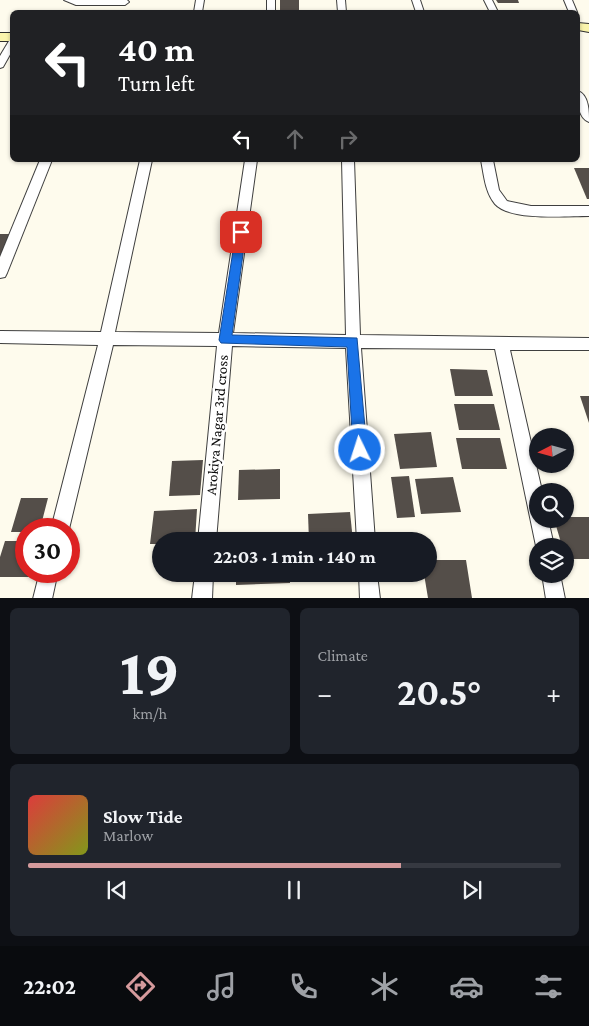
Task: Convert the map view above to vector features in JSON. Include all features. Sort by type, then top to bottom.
[{"type":"street","points":[[68,0],[76,2],[125,1]]},
{"type":"street","points":[[0,65],[10,47]]},
{"type":"street","points":[[580,99],[589,120]]},
{"type":"street","points":[[0,273],[45,162]]},
{"type":"street","points":[[63,518],[107,338],[146,162]]},
{"type":"street","name":"Arokiya Nagar 3rd cross","points":[[208,532],[225,340],[251,162]]},
{"type":"street","points":[[348,162],[353,341],[365,532]]},
{"type":"street","points":[[486,162],[494,192],[502,204],[517,209],[589,212]]},
{"type":"street","points":[[0,337],[589,344]]},
{"type":"street","points":[[501,343],[531,483]]},
{"type":"street","points":[[202,598],[203,582]]},
{"type":"street","points":[[369,582],[370,598]]},
{"type":"street","points":[[42,598],[46,583]]},
{"type":"street","points":[[553,583],[556,598]]},
{"type":"building","points":[[280,0],[299,0],[299,10],[280,10]]},
{"type":"building","points":[[496,0],[518,0],[519,3],[498,3]]},
{"type":"building","points":[[574,168],[589,168],[589,199],[587,199]]},
{"type":"building","points":[[0,234],[10,234],[0,257]]},
{"type":"building","points":[[450,369],[487,370],[493,396],[455,396]]},
{"type":"building","points":[[580,396],[589,396],[589,423]]},
{"type":"building","points":[[454,404],[494,404],[500,430],[459,430]]},
{"type":"building","points":[[431,432],[437,467],[400,469],[394,434]]},
{"type":"building","points":[[456,438],[500,438],[507,469],[462,469]]},
{"type":"building","points":[[203,460],[200,495],[169,496],[172,461]]},
{"type":"building","points":[[280,469],[280,499],[238,500],[239,470]]},
{"type":"building","points":[[409,476],[415,517],[397,518],[391,477]]},
{"type":"building","points":[[453,477],[461,512],[421,514],[415,479]]},
{"type":"building","points":[[21,498],[48,498],[43,518],[15,518]]},
{"type":"building","points":[[197,509],[196,532],[152,532],[152,544],[150,544],[154,511]]},
{"type":"building","points":[[350,512],[352,532],[309,532],[308,514]]},
{"type":"building","points":[[574,517],[589,517],[589,559],[574,559],[574,538],[560,538],[557,528],[574,528]]},
{"type":"building","points":[[15,518],[15,532],[11,532]]},
{"type":"building","points":[[5,541],[15,541],[15,577],[0,577],[0,557]]},
{"type":"building","points":[[437,560],[466,560],[472,598],[428,598],[425,582],[437,582]]},
{"type":"building","points":[[236,582],[290,582],[290,583],[236,585]]},
{"type":"route","points":[[241,232],[225,340],[353,341],[360,450]]}]
